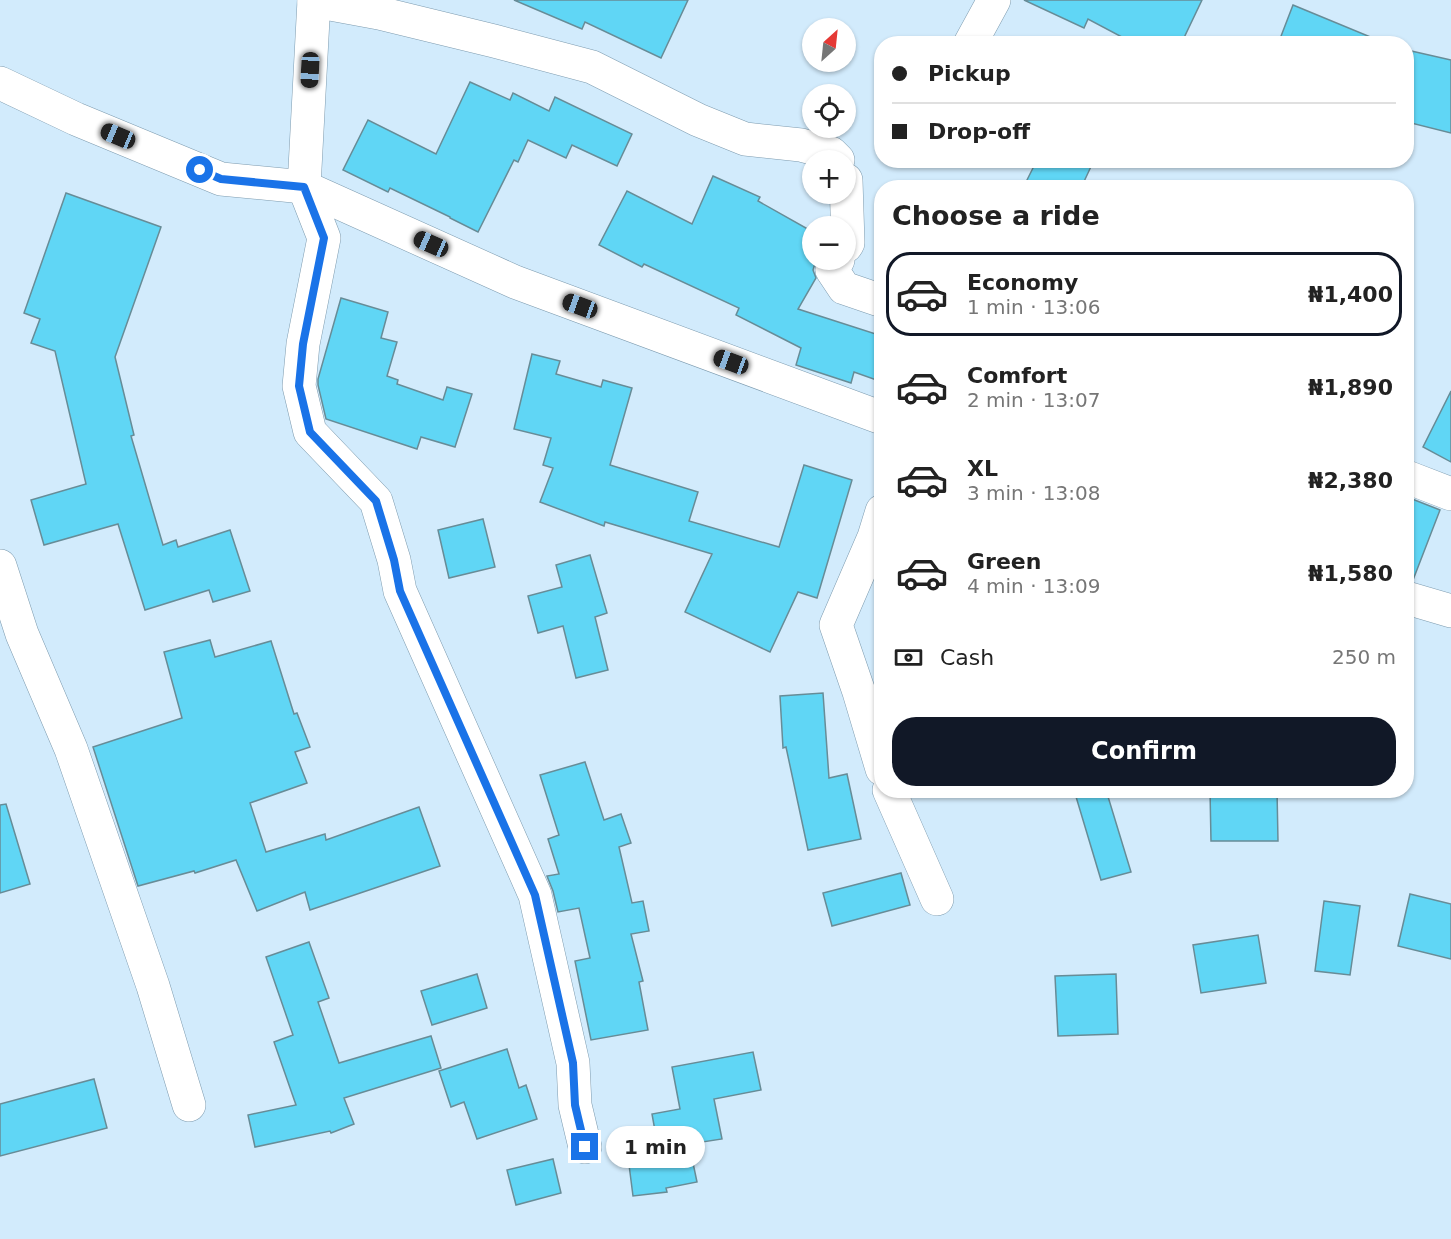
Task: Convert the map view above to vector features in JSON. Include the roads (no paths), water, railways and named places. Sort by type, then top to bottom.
[{"type":"street","points":[[585,1147],[575,1105],[573,1063],[535,895],[400,591],[394,560],[376,501],[310,432],[299,386],[303,344],[324,238],[304,187],[314,0],[494,41],[592,67],[698,120],[745,139],[801,145],[820,150]]},
{"type":"street","points":[[974,36],[994,0]]},
{"type":"street","points":[[0,83],[76,119],[221,179],[304,187],[515,282],[874,415]]},
{"type":"street","points":[[832,270],[844,288],[874,298]]},
{"type":"street","points":[[1414,480],[1451,494]]},
{"type":"street","points":[[874,537],[836,626],[874,743]]},
{"type":"street","points":[[0,566],[22,634],[71,749],[153,986],[189,1105]]},
{"type":"street","points":[[1414,600],[1451,611]]},
{"type":"street","points":[[893,798],[937,898]]}]
